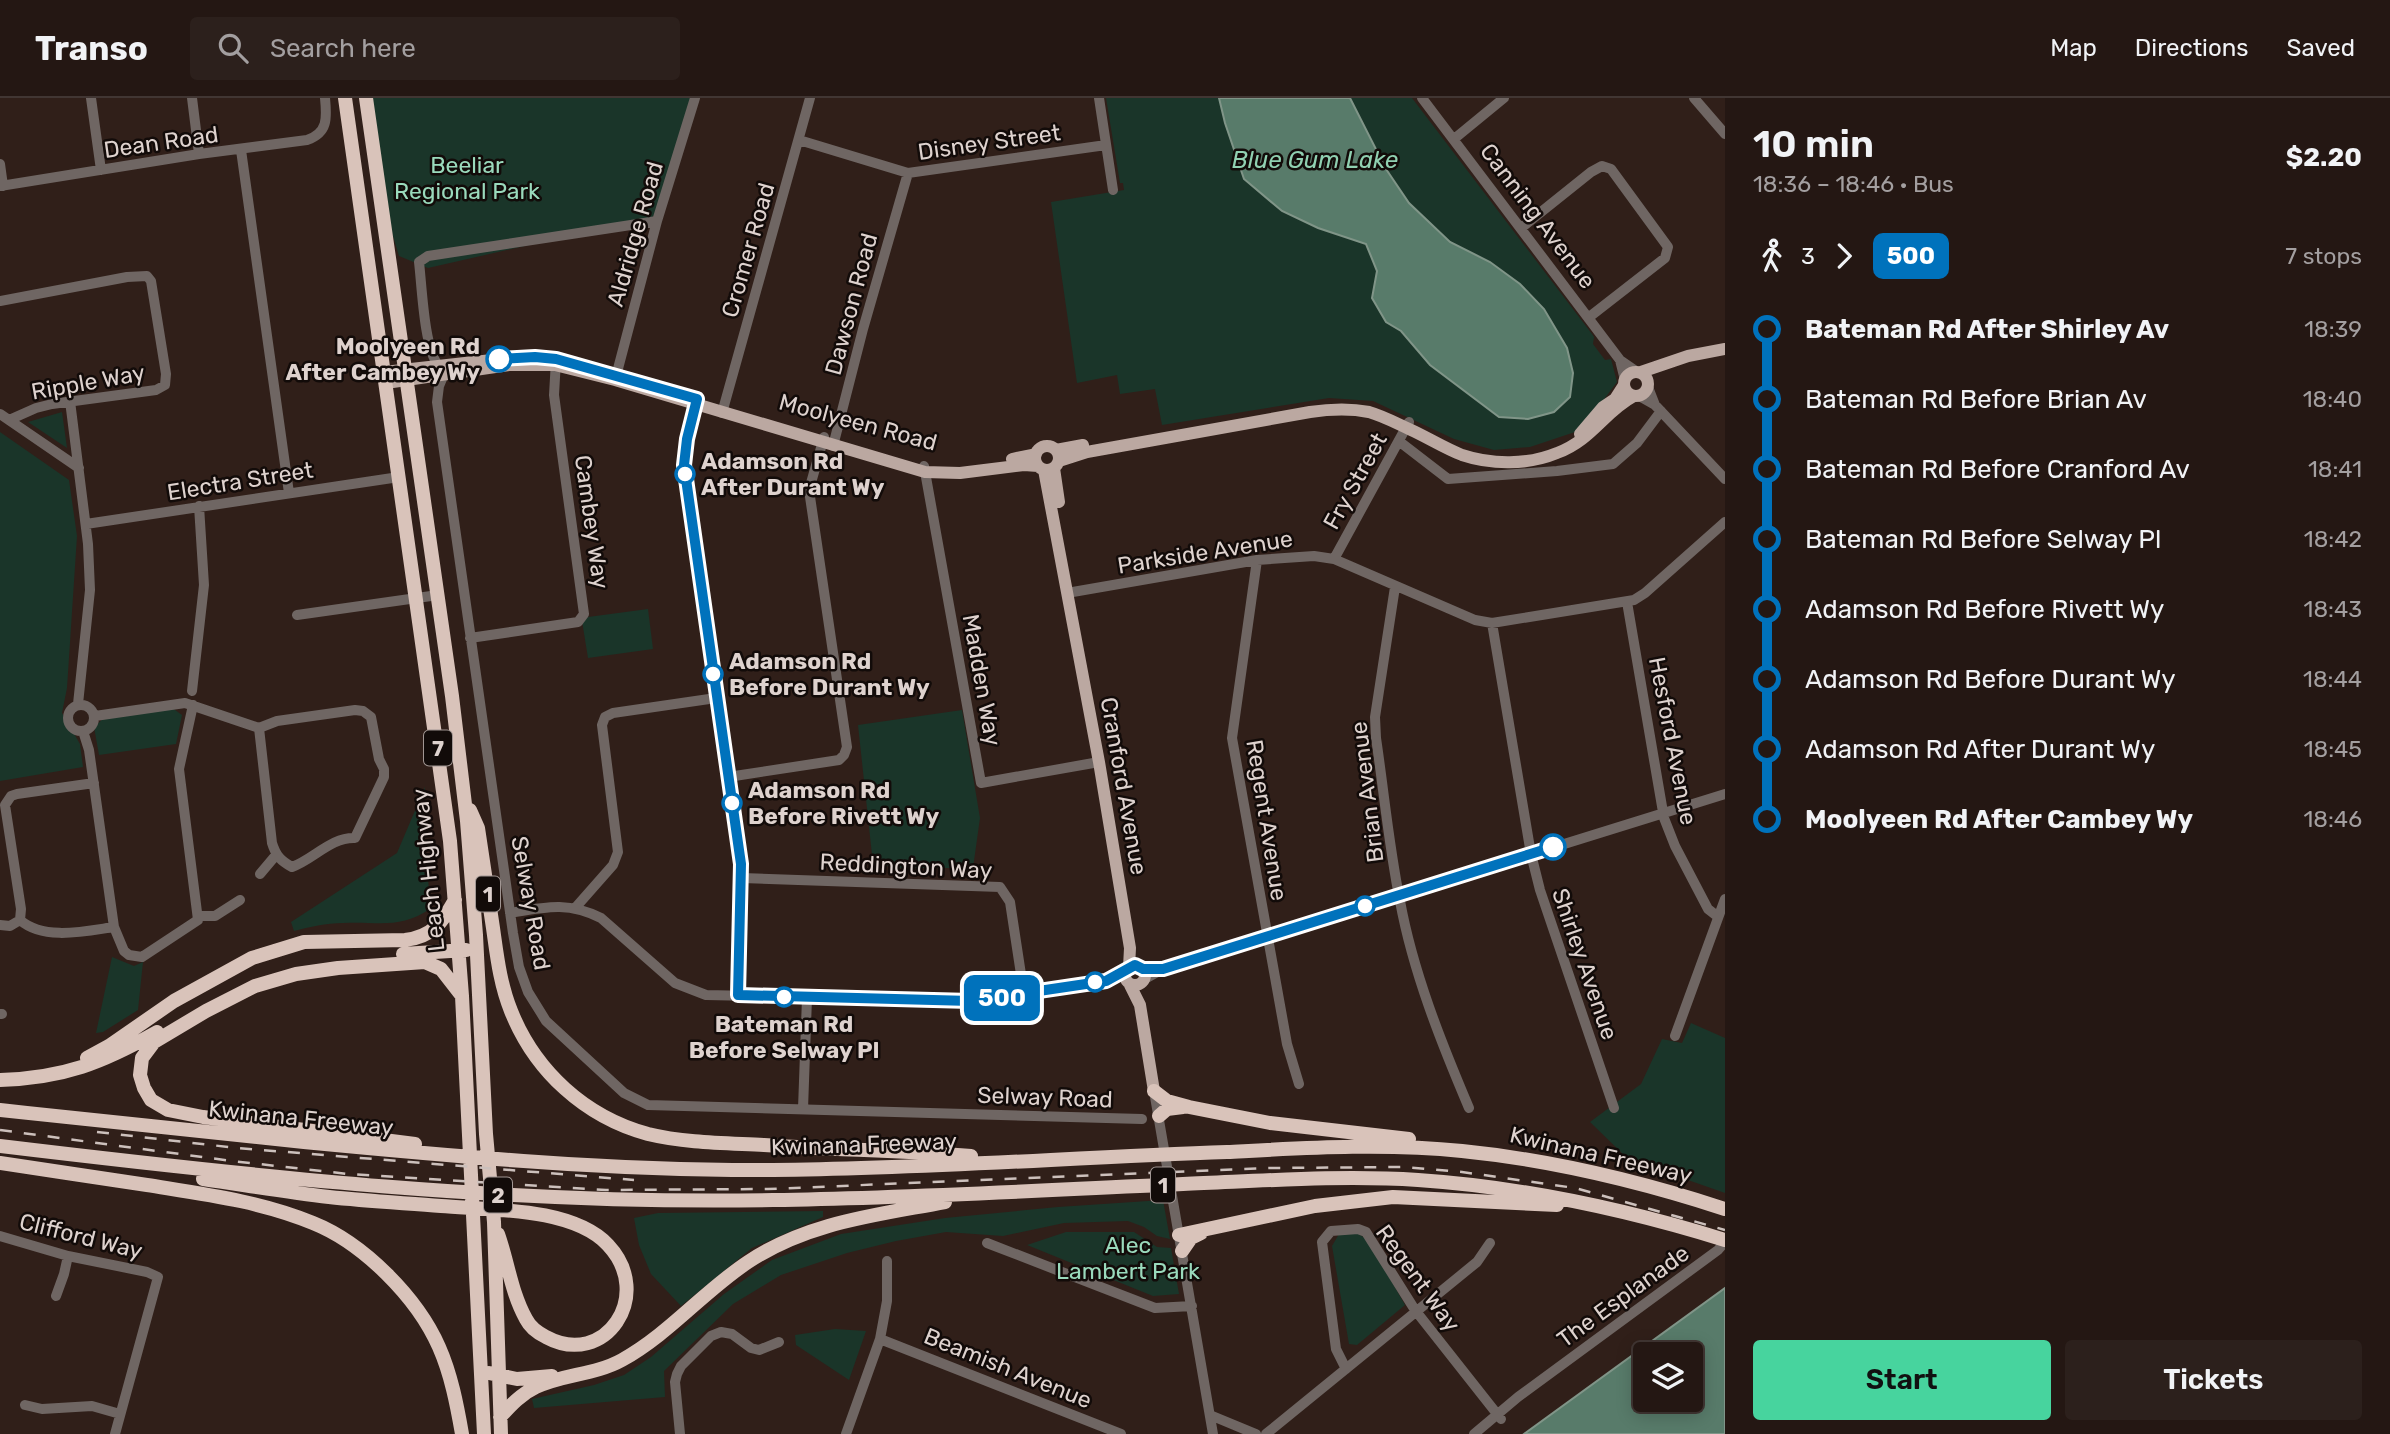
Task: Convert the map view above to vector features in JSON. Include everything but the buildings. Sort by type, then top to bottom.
[{"type":"highway","name":"Leach Highway","points":[[345,98],[445,794],[462,996],[484,1434]]},
{"type":"highway","name":"Leach Highway","points":[[366,98],[438,595],[464,797],[477,949],[486,1134],[494,1223],[500,1434]]},
{"type":"highway","points":[[349,131],[370,127]]},
{"type":"highway","name":"1","points":[[464,797],[478,828],[497,960],[509,1008],[533,1054],[571,1095],[592,1110],[633,1129],[684,1140],[838,1150],[930,1152],[1018,1160]]},
{"type":"highway","points":[[33,1078],[72,1065],[100,1051],[174,1001],[252,958],[304,942],[420,938],[440,925],[455,898]]},
{"type":"highway","points":[[0,1080],[75,1071],[154,1038],[233,988],[262,976],[296,967],[354,958],[477,949]]},
{"type":"highway","points":[[176,1024],[255,986],[319,970],[425,962],[441,969],[462,996]]},
{"type":"highway","points":[[154,1038],[142,1058],[141,1081],[151,1100],[168,1110],[203,1117],[379,1138],[510,1160]]},
{"type":"highway","points":[[1154,1091],[1167,1101],[1270,1123],[1533,1153],[1591,1165],[1694,1199]]},
{"type":"highway","points":[[1159,1120],[1167,1109],[1189,1107]]},
{"type":"highway","name":"Kwinana Freeway","points":[[0,1110],[416,1153],[628,1167],[772,1170],[1413,1147],[1501,1155],[1560,1164],[1725,1209]]},
{"type":"highway","points":[[0,1147],[295,1192],[509,1211],[572,1223],[593,1232],[606,1242],[624,1268],[628,1284],[627,1297],[617,1322],[607,1333],[582,1344],[555,1342],[539,1333],[527,1321],[514,1291],[505,1252],[494,1223]]},
{"type":"highway","name":"2","points":[[0,1147],[312,1181],[518,1197],[720,1201],[998,1192]]},
{"type":"highway","points":[[0,1163],[252,1203],[313,1223],[345,1240],[377,1265],[402,1290],[429,1328],[447,1369],[462,1434]]},
{"type":"highway","name":"1","points":[[481,1371],[517,1379],[585,1374],[607,1367],[643,1348],[748,1262],[801,1233],[839,1222],[998,1192],[1303,1179],[1416,1180],[1528,1192],[1688,1229],[1725,1241]]},
{"type":"highway","points":[[1180,1235],[1315,1206],[1393,1197],[1601,1208]]},
{"type":"highway","points":[[1182,1251],[1191,1238],[1208,1228]]},
{"type":"highway","points":[[500,1417],[517,1399],[538,1386],[585,1374]]},
{"type":"main road","points":[[1624,382],[1629,374],[1641,384],[1661,367],[1688,356],[1725,349]]},
{"type":"main road","name":"Moolyeen Road","points":[[385,377],[555,362],[615,377],[924,469],[1048,461],[1330,403],[1375,408],[1461,454],[1504,462],[1525,461],[1547,457],[1571,447],[1596,429],[1641,384]]},
{"type":"main road","name":"Moolyeen Road","points":[[1407,425],[1455,446],[1484,455],[1542,452],[1561,446],[1580,435],[1604,407],[1615,399],[1624,382]]},
{"type":"main road","name":"Canning Avenue","points":[[1624,382],[1627,392],[1641,384]]},
{"type":"main road","name":"Cranford Avenue","points":[[1048,461],[1154,1091]]},
{"type":"street","points":[[91,98],[101,170]]},
{"type":"street","points":[[192,98],[199,154]]},
{"type":"street","name":"Dean Road","points":[[2,186],[199,154],[307,140],[317,137],[324,130],[327,114],[324,98]]},
{"type":"street","name":"Aldridge Road","points":[[615,377],[657,221],[695,98]]},
{"type":"street","name":"Cromer Road","points":[[723,410],[810,98]]},
{"type":"street","points":[[1099,98],[1113,190]]},
{"type":"street","name":"Canning Avenue","points":[[1422,98],[1658,408],[1725,479]]},
{"type":"street","points":[[1454,139],[1504,98]]},
{"type":"street","points":[[1694,98],[1725,134]]},
{"type":"street","name":"Disney Street","points":[[799,140],[908,173],[1106,145]]},
{"type":"street","points":[[241,149],[289,493]]},
{"type":"street","points":[[0,164],[2,186]]},
{"type":"street","points":[[1521,228],[1591,172],[1602,166],[1611,169],[1663,239],[1668,253],[1588,317]]},
{"type":"street","name":"Dawson Road","points":[[728,777],[839,760],[847,747],[809,490],[828,441],[863,329],[908,173]]},
{"type":"street","points":[[441,370],[432,355],[428,338],[419,262],[431,255],[657,221]]},
{"type":"street","name":"Ripple Way","points":[[0,302],[140,275],[147,276],[151,281],[166,374],[165,385],[156,390],[70,401],[4,417]]},
{"type":"street","name":"Canning Avenue","points":[[1620,360],[1624,382]]},
{"type":"street","name":"Cambey Way","points":[[470,638],[578,622],[584,614],[554,394],[555,362]]},
{"type":"street","name":"Selway Road","points":[[441,370],[437,402],[510,913],[519,967],[528,992],[546,1021],[624,1093],[649,1105],[1142,1119]]},
{"type":"street","points":[[70,401],[86,524],[90,590],[78,704],[70,710],[68,719],[73,728],[83,731],[91,727],[95,716]]},
{"type":"street","points":[[696,402],[684,465],[742,878],[738,995]]},
{"type":"street","points":[[1400,442],[1448,479],[1613,464],[1637,443],[1658,408]]},
{"type":"street","points":[[4,417],[79,468]]},
{"type":"street","name":"Fry Street","points":[[1334,559],[1407,425]]},
{"type":"street","name":"Madden Way","points":[[924,469],[981,783],[1099,762]]},
{"type":"street","name":"Electra Street","points":[[86,524],[399,477]]},
{"type":"street","points":[[192,691],[204,585],[199,506]]},
{"type":"street","name":"Parkside Avenue","points":[[1071,593],[1257,561],[1314,556],[1334,559],[1475,620],[1492,624],[1627,603],[1645,593],[1725,522]]},
{"type":"street","name":"Regent Avenue","points":[[1257,561],[1232,738],[1287,1044],[1299,1084]]},
{"type":"street","name":"Brian Avenue","points":[[1395,587],[1375,717],[1376,738],[1399,896],[1419,973],[1448,1059],[1469,1108]]},
{"type":"street","points":[[297,615],[438,595]]},
{"type":"street","name":"Hesford Avenue","points":[[1627,603],[1663,813],[1668,829],[1708,909],[1717,916]]},
{"type":"street","name":"Shirley Avenue","points":[[1492,624],[1531,854],[1549,921],[1614,1108]]},
{"type":"street","points":[[576,907],[613,865],[618,852],[603,721],[612,713],[716,698]]},
{"type":"street","points":[[95,716],[174,703],[193,705],[259,728],[277,721],[363,711],[371,717],[384,777],[355,838],[342,838],[305,863],[292,867],[283,863],[276,855],[259,728]]},
{"type":"street","points":[[78,704],[90,708],[95,716]]},
{"type":"street","points":[[83,731],[89,750],[114,927],[124,951],[129,955],[142,957],[194,924],[199,916],[179,769],[193,705]]},
{"type":"street","points":[[20,920],[21,909],[6,800],[17,794],[94,783]]},
{"type":"street","points":[[510,913],[555,906],[576,907],[601,918],[675,983],[706,995],[971,1001],[1106,981],[1163,969],[1725,794]]},
{"type":"street","points":[[260,874],[276,855]]},
{"type":"street","name":"Reddington Way","points":[[742,878],[1000,887],[1010,901],[1024,994]]},
{"type":"street","points":[[1675,1035],[1725,899]]},
{"type":"street","points":[[199,916],[215,916],[240,900]]},
{"type":"street","points":[[20,920],[33,929],[57,932],[114,927]]},
{"type":"street","points":[[0,925],[10,926],[20,920]]},
{"type":"street","points":[[803,1110],[807,998]]},
{"type":"street","name":"Cranford Avenue","points":[[1154,1091],[1213,1434]]},
{"type":"street","name":"Regent Way","points":[[1346,1369],[1336,1349],[1322,1242],[1331,1231],[1358,1229],[1366,1232],[1415,1310],[1499,1417]]},
{"type":"street","name":"Clifford Way","points":[[0,1236],[68,1256],[147,1272],[158,1277],[115,1434]]},
{"type":"street","name":"The Esplanade","points":[[1474,1434],[1521,1403],[1542,1380],[1718,1250],[1725,1241]]},
{"type":"street","points":[[987,1243],[1155,1308],[1192,1306]]},
{"type":"street","points":[[1266,1434],[1477,1262],[1490,1243]]},
{"type":"street","points":[[56,1296],[68,1256]]},
{"type":"street","points":[[846,1434],[880,1339],[887,1301],[887,1261]]},
{"type":"street","points":[[680,1434],[675,1382],[677,1374],[681,1366],[710,1336],[721,1332],[732,1334],[751,1348],[759,1349],[779,1342]]},
{"type":"street","name":"Beamish Avenue","points":[[880,1339],[1121,1434]]},
{"type":"street","points":[[25,1405],[42,1409],[92,1406],[120,1414]]},
{"type":"street","points":[[1210,1415],[1256,1434]]},
{"type":"street","name":"The Esplanade","points":[[1481,1434],[1499,1417]]},
{"type":"green space","name":"Beeliar Regional Park","points":[[372,98],[691,98],[657,214],[428,268],[399,256],[389,223]]},
{"type":"green space","points":[[1106,98],[1412,98],[1592,334],[1593,344],[1605,360],[1611,359],[1617,382],[1581,430],[1530,447],[1494,450],[1454,439],[1373,401],[1329,398],[1162,425],[1155,389],[1120,394],[1117,375],[1077,383],[1051,202],[1124,190],[1123,183],[1120,183]]},
{"type":"green space","points":[[62,412],[67,448],[28,422]]},
{"type":"green space","points":[[0,432],[69,480],[77,536],[67,688],[62,713],[80,744],[83,767],[0,781]]},
{"type":"green space","points":[[648,609],[653,649],[588,658],[582,621],[588,617]]},
{"type":"green space","points":[[171,707],[182,715],[176,744],[99,755],[94,727],[105,717]]},
{"type":"green space","points":[[962,710],[980,818],[973,868],[900,868],[873,864],[858,725]]},
{"type":"green space","points":[[425,787],[425,851],[431,908],[399,922],[330,924],[294,931],[291,922],[397,853]]},
{"type":"green space","points":[[112,957],[134,966],[143,962],[138,1010],[103,1032],[96,1033]]},
{"type":"green space","points":[[1691,1023],[1725,1038],[1725,1193],[1628,1159],[1590,1122],[1641,1084],[1662,1039],[1682,1043]]},
{"type":"green space","points":[[1163,1200],[1170,1239],[1157,1236],[1128,1221],[1064,1223],[1003,1236],[946,1232],[847,1253],[781,1275],[733,1304],[664,1371],[665,1397],[534,1408],[532,1399],[594,1385],[624,1375],[651,1357],[724,1294],[772,1260],[841,1234],[945,1218]]},
{"type":"green space","points":[[823,1211],[823,1217],[752,1248],[681,1306],[651,1274],[639,1245],[634,1218],[658,1213]]},
{"type":"green space","name":"Alec Lambert Park","points":[[1066,1232],[1134,1232],[1157,1247],[1171,1248],[1179,1294],[1153,1296],[1027,1245]]},
{"type":"green space","points":[[1339,1234],[1359,1234],[1369,1241],[1405,1305],[1357,1345],[1349,1344],[1332,1246]]},
{"type":"green space","points":[[835,1329],[866,1331],[849,1380],[796,1345],[795,1335]]},
{"type":"water","name":"Blue Gum Lake","points":[[1219,98],[1350,98],[1386,169],[1409,203],[1450,242],[1490,262],[1520,284],[1544,309],[1567,348],[1573,373],[1570,397],[1554,412],[1528,419],[1499,417],[1430,365],[1401,331],[1386,322],[1372,298],[1377,271],[1366,244],[1318,228],[1282,211],[1244,179]]},
{"type":"water","points":[[1725,1288],[1725,1434],[1524,1434],[1633,1355],[1633,1412],[1703,1412],[1703,1342],[1651,1342]]},
{"type":"railway","points":[[0,1130],[348,1174],[606,1190],[768,1189],[1270,1168],[1402,1167],[1462,1172],[1575,1188],[1725,1230]]},
{"type":"railway","points":[[97,1132],[237,1148],[634,1180]]},
{"type":"bus line","name":"500","points":[[499,359],[556,359],[697,399],[684,454],[684,465],[741,864],[738,995],[971,1001],[1106,981],[1135,965],[1143,969],[1163,969],[1553,847]]},
{"type":"place","name":"Moolyeen Rd After Cambey Wy","points":[[499,359]]},
{"type":"place","name":"Adamson Rd After Durant Wy","points":[[685,474]]},
{"type":"place","name":"Adamson Rd Before Durant Wy","points":[[713,674]]},
{"type":"place","name":"Adamson Rd Before Rivett Wy","points":[[732,803]]},
{"type":"place","name":"Bateman Rd Before Selway Pl","points":[[784,997]]}]
